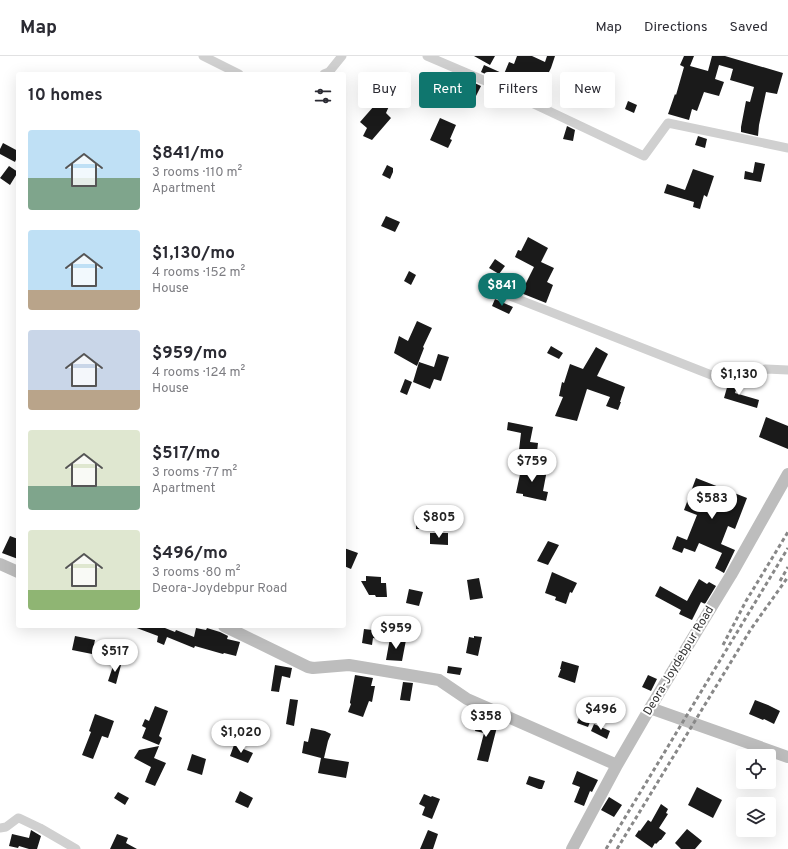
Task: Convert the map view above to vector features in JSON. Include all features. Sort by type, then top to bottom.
[{"type":"street","points":[[203,56],[235,72]]},
{"type":"street","points":[[329,72],[342,56]]},
{"type":"street","points":[[428,56],[483,80],[644,156],[668,123],[788,148]]},
{"type":"street","points":[[487,287],[719,378],[724,379],[766,368],[788,370]]},
{"type":"street","name":"Deora-Joydebpur Road","points":[[572,849],[617,764],[731,575],[788,474]]},
{"type":"street","points":[[0,564],[16,571]]},
{"type":"street","points":[[228,628],[308,667],[313,668],[348,665],[439,680],[467,699],[617,764]]},
{"type":"street","points":[[650,708],[788,757]]},
{"type":"street","points":[[0,828],[6,827],[20,818],[76,849]]},
{"type":"building","points":[[474,56],[495,56],[490,65]]},
{"type":"building","points":[[517,56],[532,56],[545,62],[547,56],[555,56],[549,72],[505,72],[509,62],[514,64]]},
{"type":"building","points":[[684,56],[694,56],[690,66],[708,71],[712,56],[725,56],[783,73],[777,94],[766,92],[758,136],[741,132],[746,101],[750,102],[754,87],[730,80],[733,69],[719,65],[715,79],[724,82],[719,96],[704,92],[697,111],[692,109],[689,120],[668,114],[675,94],[676,95],[684,67],[680,65]]},
{"type":"building","points":[[484,65],[500,72],[484,72],[484,73],[481,72]]},
{"type":"building","points":[[476,84],[481,86],[476,96]]},
{"type":"building","points":[[628,101],[637,105],[634,113],[625,109]]},
{"type":"building","points":[[372,108],[388,108],[386,113],[391,118],[372,140],[363,136],[367,128],[360,122]]},
{"type":"building","points":[[440,118],[456,125],[448,148],[430,140]]},
{"type":"building","points":[[567,126],[575,130],[573,141],[563,139]]},
{"type":"building","points":[[698,136],[707,139],[705,148],[695,145]]},
{"type":"building","points":[[3,143],[16,150],[15,162],[0,154],[0,149]]},
{"type":"building","points":[[755,162],[765,164],[761,182],[744,179],[745,171],[753,173]]},
{"type":"building","points":[[387,165],[393,168],[390,179],[382,175]]},
{"type":"building","points":[[9,166],[16,171],[16,175],[10,185],[0,178]]},
{"type":"building","points":[[693,169],[714,176],[707,197],[704,195],[700,209],[693,207],[694,202],[664,193],[667,184],[685,190]]},
{"type":"building","points":[[386,216],[400,222],[395,232],[381,226]]},
{"type":"building","points":[[528,237],[548,248],[541,262],[554,268],[547,282],[553,285],[546,303],[521,293],[534,267],[515,257],[518,250],[521,251]]},
{"type":"building","points":[[495,259],[505,266],[499,274],[489,268]]},
{"type":"building","points":[[409,271],[416,275],[411,285],[404,281]]},
{"type":"building","points":[[495,299],[513,307],[509,314],[492,306]]},
{"type":"building","points":[[417,321],[432,328],[423,347],[424,348],[417,366],[394,353],[399,336],[408,341]]},
{"type":"building","points":[[551,346],[563,353],[559,359],[547,353]]},
{"type":"building","points":[[596,347],[608,354],[597,376],[625,387],[618,410],[606,406],[610,397],[587,389],[577,421],[555,416],[563,397],[559,396],[562,382],[564,383],[570,364],[583,369]]},
{"type":"building","points":[[438,354],[449,357],[441,381],[434,379],[430,389],[413,382],[419,362],[434,367]]},
{"type":"building","points":[[405,379],[412,382],[407,395],[400,392]]},
{"type":"building","points":[[737,382],[735,393],[759,400],[757,408],[724,398],[728,384]]},
{"type":"building","points":[[766,417],[788,426],[788,449],[759,437]]},
{"type":"building","points":[[508,422],[533,427],[530,442],[538,443],[537,452],[519,450],[521,433],[507,430]]},
{"type":"building","points":[[522,465],[547,470],[543,491],[548,492],[546,501],[516,493]]},
{"type":"building","points":[[696,478],[747,498],[735,529],[728,526],[721,544],[735,550],[724,573],[715,568],[722,553],[699,543],[695,552],[684,548],[682,553],[672,549],[677,536],[687,540],[697,515],[684,510]]},
{"type":"building","points":[[416,520],[429,521],[428,529],[416,529]]},
{"type":"building","points":[[430,533],[448,533],[448,545],[430,544]]},
{"type":"building","points":[[10,536],[16,538],[16,558],[2,553]]},
{"type":"building","points":[[548,541],[559,545],[548,565],[537,561]]},
{"type":"building","points":[[346,549],[358,553],[351,569],[346,567]]},
{"type":"building","points":[[552,572],[577,583],[572,593],[570,592],[566,604],[555,600],[556,597],[545,593]]},
{"type":"building","points":[[366,576],[381,577],[381,583],[386,583],[387,597],[376,597],[375,595],[369,595],[361,581],[366,581]]},
{"type":"building","points":[[479,578],[483,598],[470,600],[467,580]]},
{"type":"building","points":[[699,579],[707,584],[709,582],[716,586],[705,604],[701,602],[692,620],[679,614],[681,610],[655,596],[660,586],[687,601]]},
{"type":"building","points":[[409,589],[423,592],[419,606],[406,603]]},
{"type":"building","points":[[137,628],[165,628],[175,632],[176,630],[194,637],[196,628],[206,630],[207,628],[228,636],[227,639],[240,642],[236,656],[195,646],[194,648],[167,637],[164,645],[157,642],[158,636]]},
{"type":"building","points":[[364,629],[381,631],[380,639],[373,638],[372,645],[362,643]]},
{"type":"building","points":[[75,636],[95,640],[92,654],[72,650]]},
{"type":"building","points":[[474,636],[482,637],[478,656],[466,653],[469,637],[474,638]]},
{"type":"building","points":[[390,638],[406,640],[402,661],[386,660]]},
{"type":"building","points":[[562,661],[579,666],[575,683],[558,677]]},
{"type":"building","points":[[114,663],[121,665],[116,684],[108,681]]},
{"type":"building","points":[[275,665],[292,668],[290,678],[282,676],[279,692],[271,691]]},
{"type":"building","points":[[448,666],[462,668],[460,675],[447,673]]},
{"type":"building","points":[[355,675],[373,678],[371,686],[375,686],[372,702],[369,701],[363,717],[348,712],[351,704],[350,702]]},
{"type":"building","points":[[648,675],[657,679],[651,691],[642,687]]},
{"type":"building","points":[[403,682],[413,683],[410,701],[400,700]]},
{"type":"building","points":[[290,699],[298,700],[294,726],[286,724]]},
{"type":"building","points":[[755,700],[780,711],[774,724],[749,714]]},
{"type":"building","points":[[155,706],[168,711],[159,736],[162,738],[159,745],[142,738],[146,728],[142,726],[145,719],[149,721]]},
{"type":"building","points":[[581,712],[592,717],[588,727],[577,723]]},
{"type":"building","points":[[95,714],[114,721],[108,738],[102,736],[93,759],[82,755],[91,732],[89,731]]},
{"type":"building","points":[[478,718],[498,723],[488,762],[477,760],[484,733],[475,731]]},
{"type":"building","points":[[594,724],[610,731],[607,739],[591,731]]},
{"type":"building","points":[[311,728],[331,734],[324,758],[349,762],[346,778],[318,773],[321,758],[302,753],[304,741],[308,742]]},
{"type":"building","points":[[234,745],[253,753],[248,763],[230,756]]},
{"type":"building","points":[[159,746],[154,758],[166,763],[155,786],[145,782],[151,767],[134,758],[139,750]]},
{"type":"building","points":[[192,754],[206,759],[202,775],[187,770]]},
{"type":"building","points":[[577,771],[598,780],[592,792],[590,791],[584,806],[574,802],[580,787],[572,784]]},
{"type":"building","points":[[529,776],[545,781],[542,789],[526,784]]},
{"type":"building","points":[[697,787],[722,800],[713,818],[688,805]]},
{"type":"building","points":[[240,791],[253,798],[248,808],[235,802]]},
{"type":"building","points":[[118,792],[129,798],[125,805],[114,798]]},
{"type":"building","points":[[424,794],[440,799],[432,819],[422,815],[425,807],[419,804]]},
{"type":"building","points":[[609,797],[622,805],[614,817],[601,810]]},
{"type":"building","points":[[661,804],[668,809],[666,813],[668,814],[659,828],[666,833],[661,840],[656,844],[655,843],[652,848],[635,836],[648,820],[651,822]]},
{"type":"building","points":[[687,829],[702,841],[695,849],[681,849],[675,843]]},
{"type":"building","points":[[31,830],[41,836],[37,849],[9,846],[12,834],[29,838]]},
{"type":"building","points":[[428,830],[438,834],[433,849],[420,849]]},
{"type":"building","points":[[117,834],[128,838],[126,843],[137,849],[110,849]]},
{"type":"railway","points":[[723,645],[746,601],[788,532]]},
{"type":"railway","points":[[606,849],[788,548]]},
{"type":"railway","points":[[780,581],[788,567]]},
{"type":"railway","points":[[617,849],[751,629],[788,577]]}]
